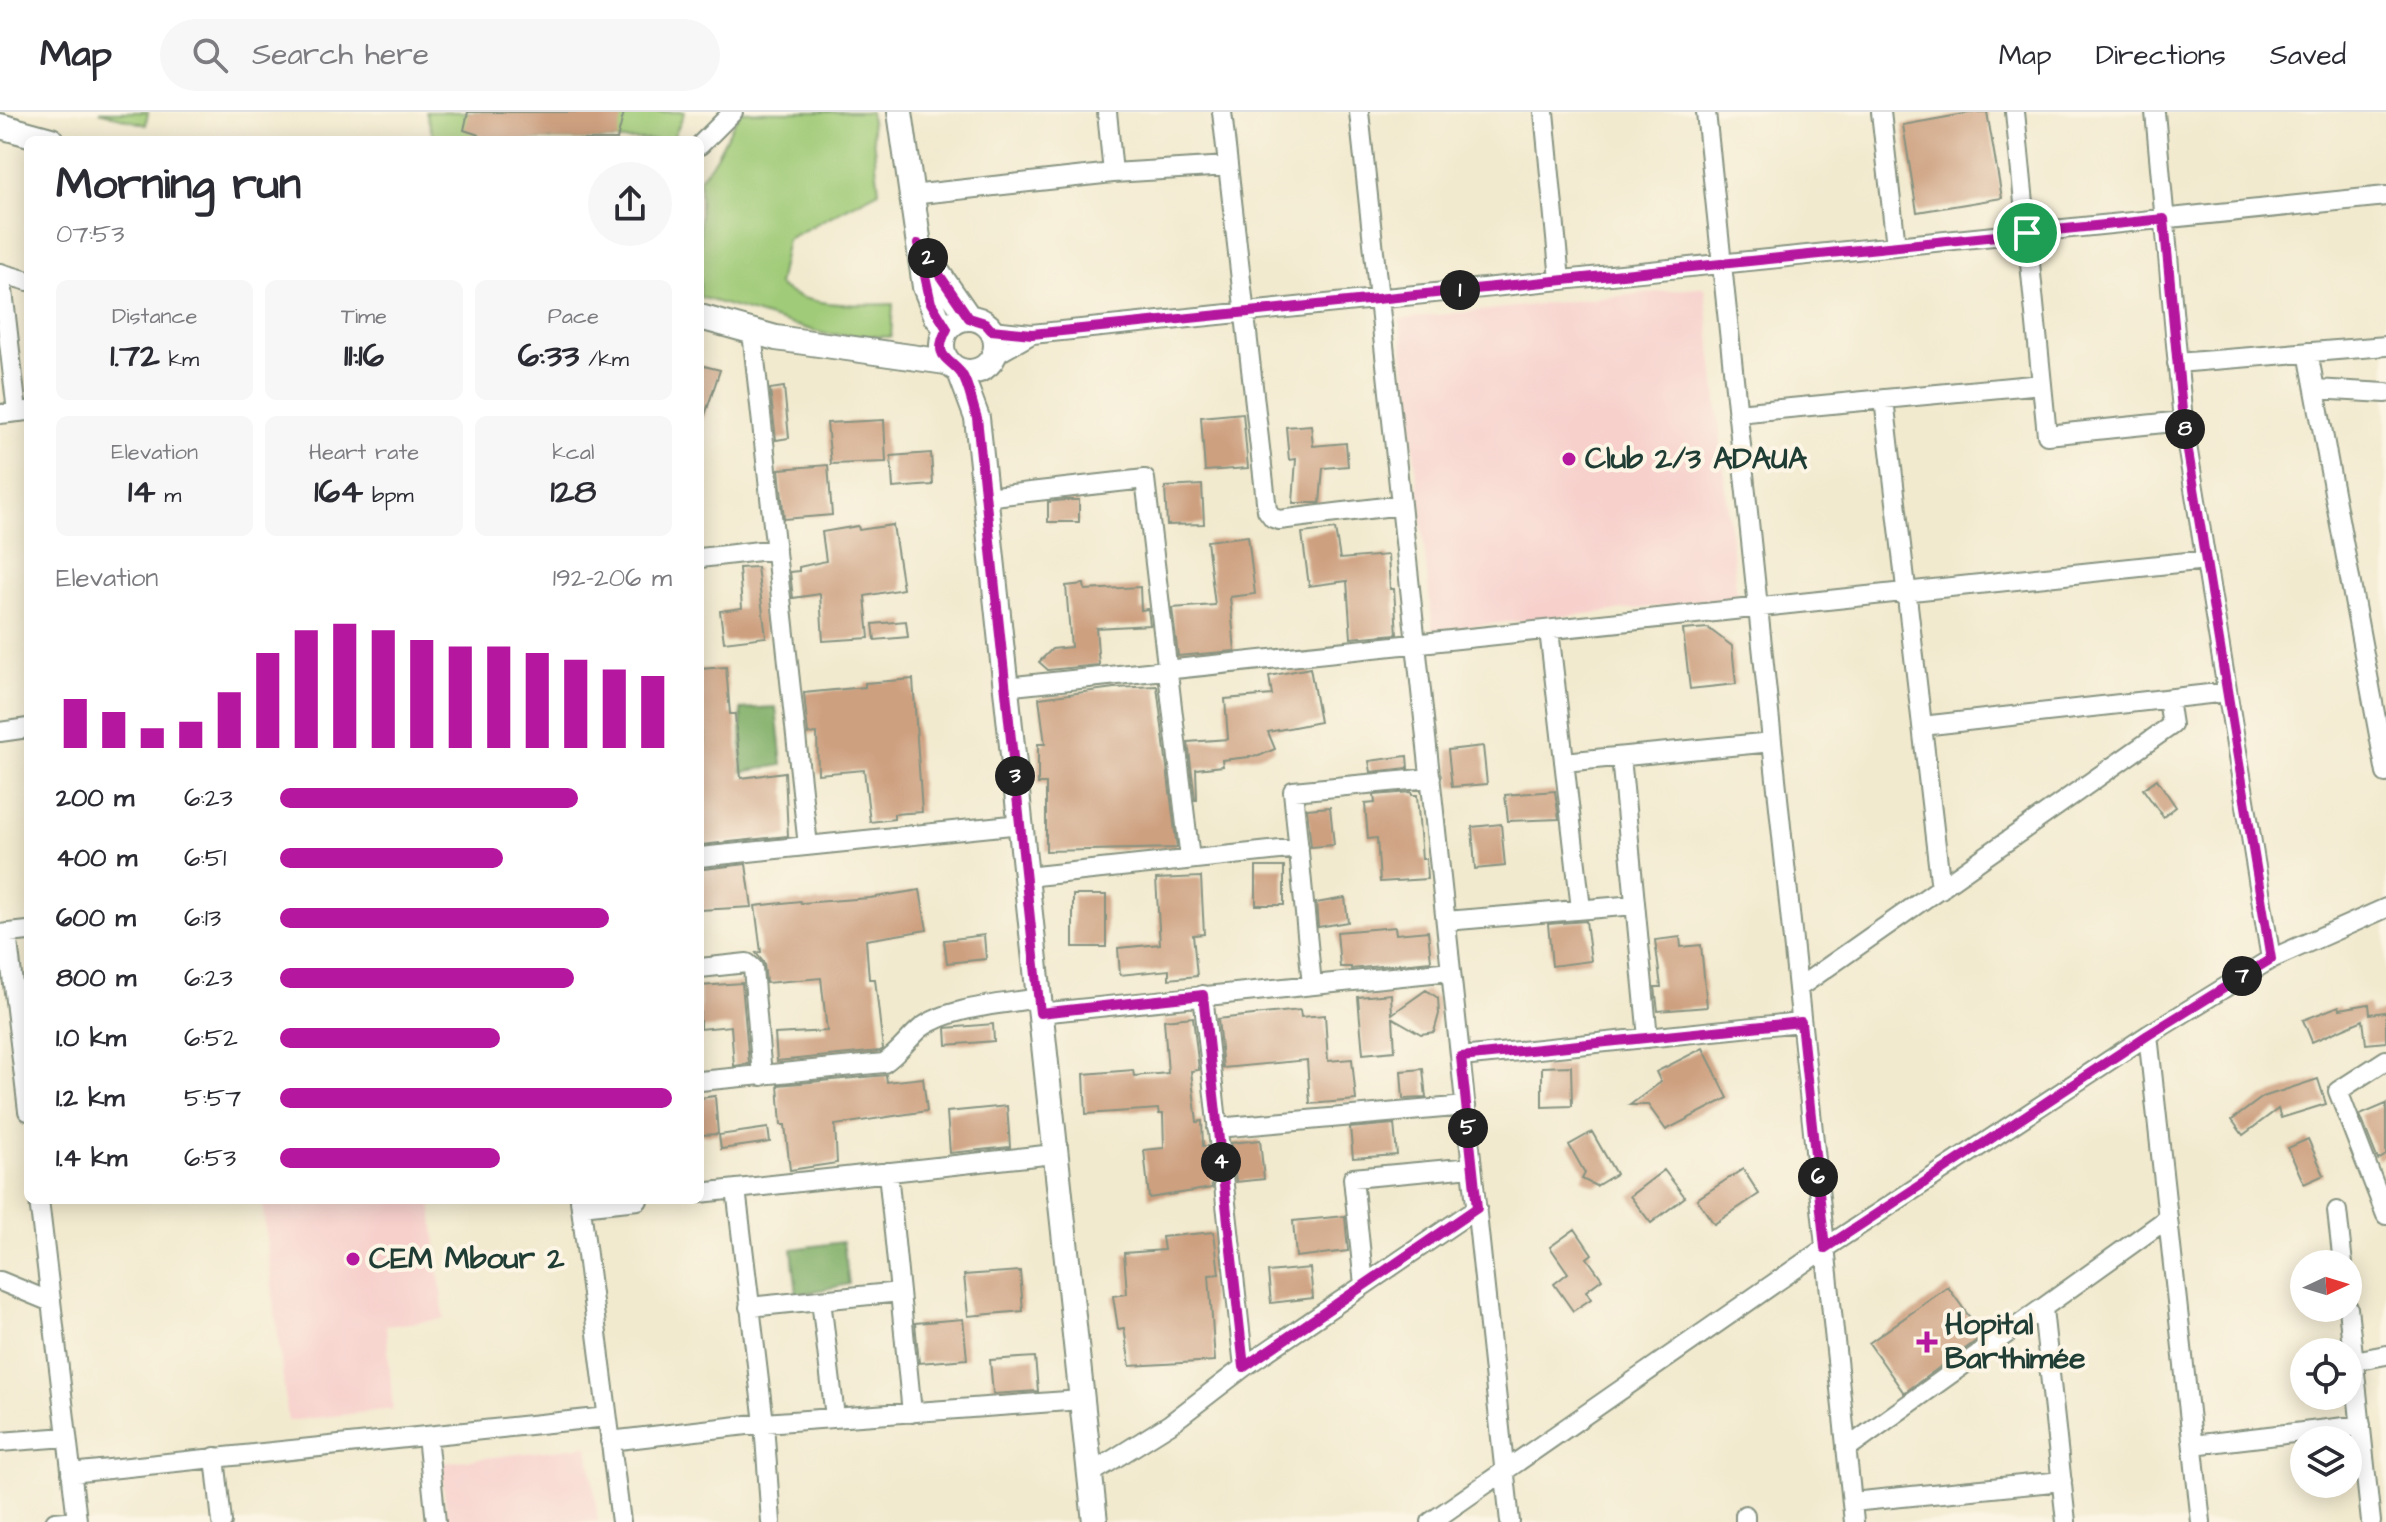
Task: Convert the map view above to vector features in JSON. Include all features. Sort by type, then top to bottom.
[{"type":"street","points":[[704,141],[733,112]]},
{"type":"street","points":[[900,112],[918,244],[931,303],[945,333],[943,354],[953,367],[977,418]]},
{"type":"street","points":[[1107,112],[1113,173]]},
{"type":"street","points":[[1222,112],[1267,510],[1279,520],[1401,505]]},
{"type":"street","points":[[1359,112],[1510,1522]]},
{"type":"street","points":[[1544,112],[1560,280]]},
{"type":"street","points":[[1706,112],[1854,1522]]},
{"type":"street","points":[[1881,112],[1896,246]]},
{"type":"street","points":[[2015,112],[2047,435],[2183,421]]},
{"type":"street","points":[[2155,112],[2183,421],[2271,959]]},
{"type":"street","points":[[0,126],[36,136]]},
{"type":"street","points":[[911,195],[1113,173],[1228,166]]},
{"type":"street","points":[[991,330],[1032,334],[2386,196]]},
{"type":"street","points":[[918,244],[969,318]]},
{"type":"street","points":[[15,412],[0,273],[24,280]]},
{"type":"street","points":[[704,318],[776,338],[977,372],[1032,334]]},
{"type":"street","points":[[902,357],[945,333],[961,319],[969,318],[985,323],[996,346],[977,418],[1095,1522]]},
{"type":"street","points":[[752,332],[808,846]]},
{"type":"street","points":[[2177,363],[2386,346]]},
{"type":"street","points":[[2308,352],[2386,773]]},
{"type":"street","points":[[1737,413],[2042,384]]},
{"type":"street","points":[[2315,389],[2386,393]]},
{"type":"street","points":[[1884,399],[1941,889]]},
{"type":"street","points":[[985,497],[1145,479],[1190,859]]},
{"type":"street","points":[[704,558],[776,549]]},
{"type":"street","points":[[1005,687],[2206,560]]},
{"type":"street","points":[[1549,630],[1581,909]]},
{"type":"street","points":[[1922,726],[2227,692]]},
{"type":"street","points":[[1798,988],[2172,725],[2168,699]]},
{"type":"street","points":[[0,732],[24,729]]},
{"type":"street","points":[[1564,762],[1772,742]]},
{"type":"street","points":[[1621,757],[1648,1038]]},
{"type":"street","points":[[1312,985],[1293,791],[1431,778]]},
{"type":"street","points":[[704,857],[1021,824]]},
{"type":"street","points":[[1026,877],[1299,848]]},
{"type":"street","points":[[1446,921],[1635,905]]},
{"type":"street","points":[[1431,1522],[1825,1248],[2148,1035],[2271,959],[2386,908]]},
{"type":"street","points":[[23,1020],[3,934],[24,931]]},
{"type":"street","points":[[704,968],[747,963],[753,968],[762,1076]]},
{"type":"street","points":[[704,1081],[884,1063],[895,1056],[923,1026],[947,1015],[1451,971]]},
{"type":"street","points":[[1203,995],[1244,1367]]},
{"type":"street","points":[[1461,1057],[1801,1022]]},
{"type":"street","points":[[2148,1035],[2201,1522]]},
{"type":"street","points":[[2386,1060],[2338,1091],[2386,1215]]},
{"type":"street","points":[[1217,1128],[1466,1106]]},
{"type":"street","points":[[704,1193],[1054,1154]]},
{"type":"street","points":[[1364,1285],[1353,1178],[1472,1167]]},
{"type":"street","points":[[888,1172],[912,1413]]},
{"type":"street","points":[[736,1189],[764,1423],[771,1522]]},
{"type":"street","points":[[39,1204],[77,1520],[55,1522]]},
{"type":"street","points":[[580,1204],[621,1522]]},
{"type":"street","points":[[1090,1474],[1170,1424],[1244,1367],[1477,1208]]},
{"type":"street","points":[[2337,1211],[2341,1250]]},
{"type":"street","points":[[1846,1449],[2168,1218]]},
{"type":"street","points":[[0,1281],[51,1302]]},
{"type":"street","points":[[749,1307],[900,1292]]},
{"type":"street","points":[[821,1300],[835,1417]]},
{"type":"street","points":[[2043,1309],[2066,1522]]},
{"type":"street","points":[[2362,1360],[2386,1355]]},
{"type":"street","points":[[610,1441],[764,1423],[1081,1400]]},
{"type":"street","points":[[2359,1410],[2371,1522]]},
{"type":"street","points":[[71,1473],[607,1417]]},
{"type":"street","points":[[2193,1445],[2361,1425]]},
{"type":"street","points":[[427,1436],[436,1522]]},
{"type":"street","points":[[0,1442],[67,1437]]},
{"type":"street","points":[[215,1457],[222,1522]]},
{"type":"street","points":[[1852,1502],[2062,1481]]},
{"type":"shaded area","name":"Club 2/3 ADAUA","points":[[1705,287],[1737,598],[1433,630],[1400,319]]},
{"type":"shaded area","name":"CEM Mbour 2","points":[[262,1204],[431,1204],[444,1319],[386,1326],[393,1409],[288,1421]]},
{"type":"shaded area","points":[[588,1446],[598,1522],[448,1522],[440,1463]]},
{"type":"green space","points":[[99,112],[148,112],[146,125]]},
{"type":"green space","points":[[426,112],[685,112],[674,136],[433,136]]},
{"type":"green space","points":[[741,112],[870,112],[879,191],[787,239],[778,285],[803,298],[817,301],[893,304],[891,337],[825,334],[704,298],[704,173]]},
{"type":"green space","points":[[776,707],[782,765],[742,772],[741,709]]},
{"type":"green space","points":[[843,1242],[849,1284],[797,1295],[792,1249]]},
{"type":"building","points":[[468,112],[624,112],[618,136],[479,136],[464,130]]},
{"type":"building","points":[[1987,112],[2002,198],[1917,212],[1903,125]]},
{"type":"building","points":[[704,366],[720,370],[704,418]]},
{"type":"building","points":[[784,387],[789,438],[776,440],[770,389]]},
{"type":"building","points":[[1243,413],[1248,468],[1205,471],[1201,417]]},
{"type":"building","points":[[884,420],[886,462],[831,464],[827,423]]},
{"type":"building","points":[[1311,425],[1313,446],[1346,443],[1348,466],[1323,468],[1320,503],[1293,503],[1296,459],[1289,460],[1286,427]]},
{"type":"building","points":[[931,453],[933,485],[893,488],[891,456]]},
{"type":"building","points":[[828,465],[832,515],[784,519],[779,469]]},
{"type":"building","points":[[1202,485],[1204,524],[1167,525],[1165,487]]},
{"type":"building","points":[[1079,500],[1079,522],[1048,522],[1048,502]]},
{"type":"building","points":[[893,525],[903,589],[865,596],[869,638],[823,641],[820,594],[793,598],[790,572],[826,561],[822,532],[858,526],[859,530]]},
{"type":"building","points":[[1335,529],[1340,559],[1388,555],[1397,634],[1351,638],[1347,581],[1309,586],[1302,533]]},
{"type":"building","points":[[1248,536],[1255,594],[1230,597],[1235,651],[1178,656],[1172,608],[1215,605],[1207,541]]},
{"type":"building","points":[[757,567],[766,637],[724,642],[720,611],[742,608],[739,568]]},
{"type":"building","points":[[1084,584],[1085,590],[1140,587],[1141,610],[1148,609],[1150,625],[1096,628],[1099,665],[1048,670],[1039,662],[1052,649],[1071,647],[1066,586]]},
{"type":"building","points":[[906,621],[908,637],[875,640],[873,624]]},
{"type":"building","points":[[1708,628],[1732,646],[1736,684],[1690,689],[1683,630]]},
{"type":"building","points":[[726,667],[730,714],[735,714],[741,778],[785,772],[788,836],[704,845],[704,669]]},
{"type":"building","points":[[1310,668],[1320,722],[1268,732],[1275,749],[1259,756],[1222,760],[1223,766],[1196,769],[1195,800],[1188,742],[1228,739],[1225,699],[1272,695],[1269,676]]},
{"type":"building","points":[[913,679],[922,812],[894,814],[894,819],[870,822],[864,770],[818,774],[817,733],[808,734],[804,693]]},
{"type":"building","points":[[1157,686],[1177,848],[1046,851],[1046,784],[1038,784],[1038,744],[1045,744],[1039,698]]},
{"type":"building","points":[[1483,746],[1487,784],[1452,787],[1448,750]]},
{"type":"building","points":[[1407,756],[1408,768],[1371,772],[1369,761]]},
{"type":"building","points":[[2157,779],[2176,807],[2163,817],[2143,789]]},
{"type":"building","points":[[1555,791],[1559,819],[1508,821],[1505,795]]},
{"type":"building","points":[[1411,792],[1417,795],[1422,859],[1426,859],[1427,879],[1380,882],[1377,838],[1368,839],[1365,804],[1375,803],[1374,795]]},
{"type":"building","points":[[1330,807],[1334,845],[1311,847],[1307,809]]},
{"type":"building","points":[[1501,824],[1505,866],[1475,869],[1472,827]]},
{"type":"building","points":[[746,864],[752,907],[704,910],[704,869]]},
{"type":"building","points":[[1256,867],[1284,867],[1284,905],[1256,905]]},
{"type":"building","points":[[1201,877],[1204,934],[1193,935],[1197,976],[1169,979],[1169,970],[1120,975],[1118,948],[1160,944],[1156,879]]},
{"type":"building","points":[[920,890],[927,930],[866,940],[869,979],[875,979],[883,1049],[777,1061],[775,1034],[827,1031],[821,978],[766,983],[764,963],[756,953],[761,952],[755,906],[870,898]]},
{"type":"building","points":[[1073,895],[1106,895],[1106,947],[1073,947]]},
{"type":"building","points":[[1345,898],[1348,922],[1318,927],[1316,903]]},
{"type":"building","points":[[1586,921],[1591,961],[1552,966],[1548,924]]},
{"type":"building","points":[[1395,927],[1396,934],[1428,931],[1431,961],[1351,969],[1340,967],[1337,932]]},
{"type":"building","points":[[984,935],[986,959],[947,963],[944,940]]},
{"type":"building","points":[[1680,937],[1681,947],[1701,945],[1707,1007],[1658,1011],[1655,987],[1661,987],[1655,940]]},
{"type":"building","points":[[742,983],[749,1064],[734,1066],[731,1026],[704,1029],[704,986]]},
{"type":"building","points":[[1426,990],[1438,998],[1439,1014],[1434,1032],[1421,1034],[1393,1018],[1395,1051],[1363,1054],[1358,997],[1391,994],[1392,1014]]},
{"type":"building","points":[[2369,1004],[2370,1014],[2386,1012],[2386,1042],[2366,1044],[2363,1020],[2312,1042],[2303,1020],[2339,1006],[2340,1009]]},
{"type":"building","points":[[1300,1010],[1301,1017],[1325,1015],[1328,1061],[1352,1059],[1356,1100],[1310,1104],[1307,1060],[1223,1068],[1218,1019]]},
{"type":"building","points":[[1193,1017],[1199,1070],[1191,1071],[1197,1122],[1202,1121],[1203,1146],[1208,1146],[1212,1188],[1149,1198],[1144,1150],[1164,1148],[1163,1114],[1159,1114],[1158,1109],[1086,1114],[1084,1074],[1133,1070],[1134,1076],[1168,1073],[1164,1020]]},
{"type":"building","points":[[993,1024],[994,1041],[947,1045],[946,1028]]},
{"type":"building","points":[[1703,1048],[1728,1098],[1666,1130],[1648,1105],[1630,1105],[1661,1082],[1656,1072]]},
{"type":"building","points":[[1571,1066],[1572,1106],[1542,1107],[1542,1067]]},
{"type":"building","points":[[1423,1069],[1426,1098],[1403,1099],[1401,1071]]},
{"type":"building","points":[[886,1075],[887,1082],[923,1078],[927,1111],[835,1125],[837,1163],[790,1170],[785,1125],[781,1125],[778,1085]]},
{"type":"building","points":[[2318,1079],[2326,1104],[2281,1118],[2278,1109],[2243,1135],[2232,1120],[2263,1097]]},
{"type":"building","points":[[715,1096],[718,1134],[704,1135],[704,1097]]},
{"type":"building","points":[[2386,1104],[2386,1155],[2378,1160],[2360,1115]]},
{"type":"building","points":[[1007,1106],[1010,1147],[950,1153],[947,1112]]},
{"type":"building","points":[[1394,1124],[1397,1155],[1353,1158],[1350,1128]]},
{"type":"building","points":[[768,1128],[770,1142],[721,1149],[719,1135]]},
{"type":"building","points":[[1592,1132],[1616,1174],[1596,1186],[1582,1179],[1585,1173],[1569,1145]]},
{"type":"building","points":[[2308,1139],[2324,1175],[2304,1184],[2288,1148]]},
{"type":"building","points":[[1260,1140],[1264,1179],[1236,1182],[1231,1143]]},
{"type":"building","points":[[1743,1169],[1759,1194],[1714,1224],[1697,1199]]},
{"type":"building","points":[[1664,1170],[1685,1197],[1651,1223],[1630,1196]]},
{"type":"building","points":[[1345,1216],[1348,1251],[1296,1257],[1293,1221]]},
{"type":"building","points":[[1575,1229],[1592,1254],[1587,1258],[1602,1279],[1586,1291],[1591,1299],[1573,1311],[1554,1284],[1568,1273],[1550,1247]]},
{"type":"building","points":[[1214,1232],[1219,1274],[1209,1275],[1215,1361],[1130,1366],[1124,1328],[1118,1329],[1113,1296],[1127,1294],[1124,1253],[1164,1250],[1162,1237]]},
{"type":"building","points":[[1310,1268],[1313,1298],[1271,1303],[1268,1272]]},
{"type":"building","points":[[1020,1271],[1023,1311],[968,1316],[964,1275]]},
{"type":"building","name":"Hopital Barthimée","points":[[1948,1287],[1983,1336],[1904,1393],[1869,1343]]},
{"type":"building","points":[[963,1319],[967,1359],[919,1363],[915,1323]]},
{"type":"building","points":[[1035,1357],[1038,1391],[993,1394],[990,1360]]},
{"type":"place","name":"Club 2/3 ADAUA","points":[[1569,459]]},
{"type":"place","name":"CEM Mbour 2","points":[[353,1259]]},
{"type":"place","name":"Hopital Barthimée","points":[[1927,1342]]},
{"type":"route","points":[[2164,219],[2183,421],[2271,959],[2148,1035],[1825,1248],[1801,1022],[1461,1057],[1477,1208],[1244,1367],[1203,995],[1040,1013],[977,418],[960,372],[946,362],[943,354],[941,345],[947,329],[937,317],[925,287],[918,244],[969,318],[978,319],[991,330],[1032,334],[2027,233],[2164,219]]}]
